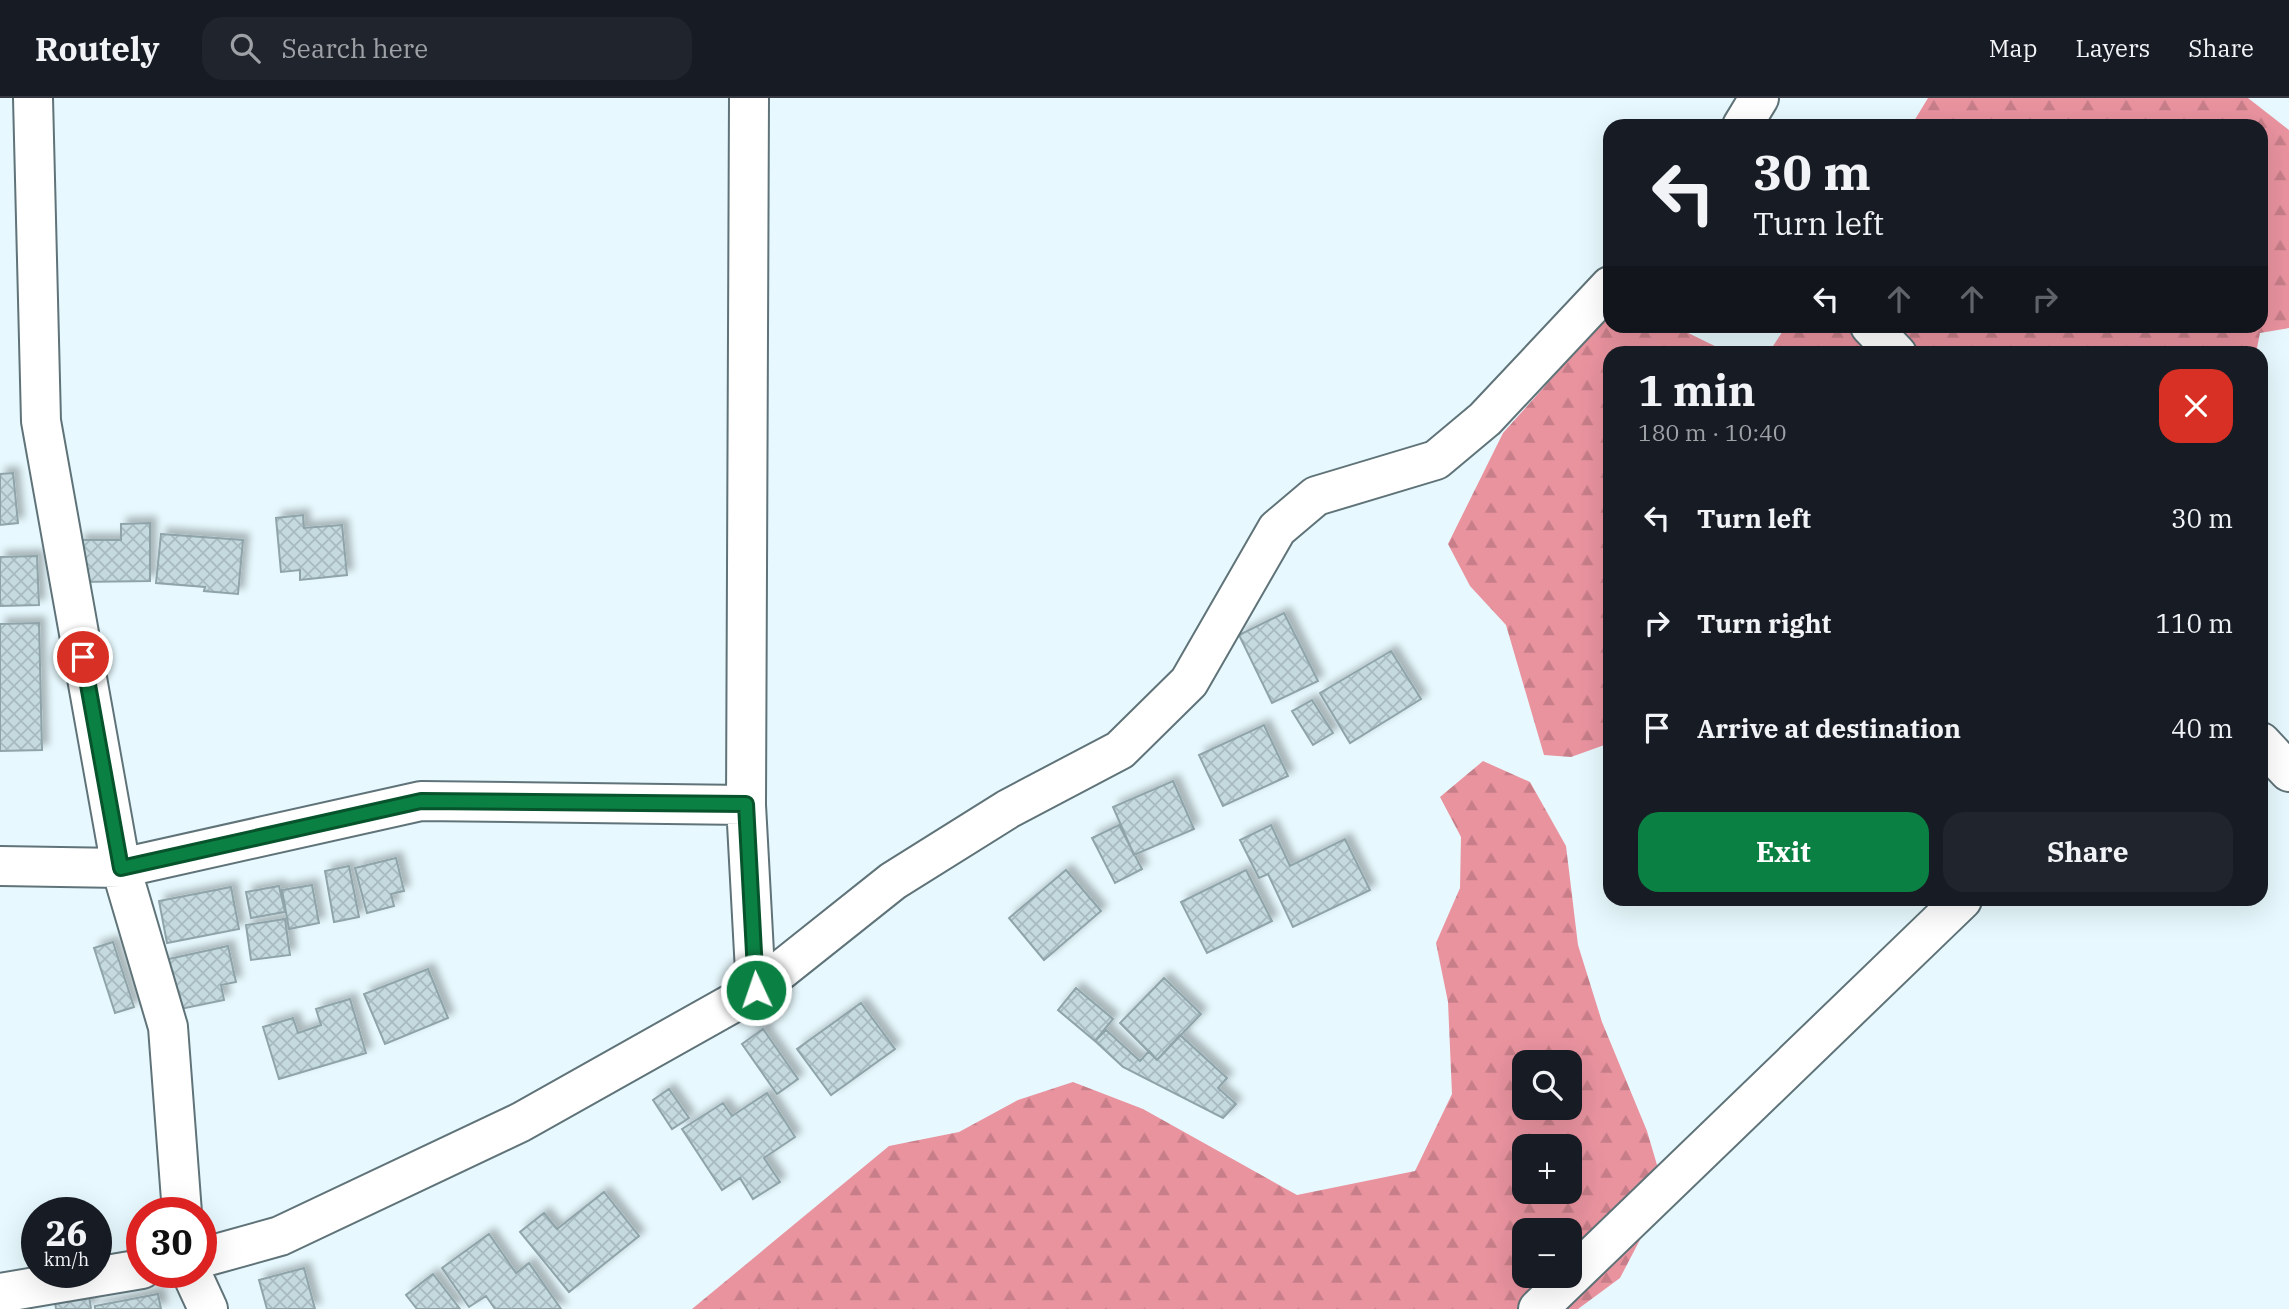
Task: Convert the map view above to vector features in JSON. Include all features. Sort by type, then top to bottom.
[{"type":"street","points":[[33,98],[41,421],[121,868],[168,1027],[181,1197]]},
{"type":"street","points":[[749,98],[746,804],[756,990]]},
{"type":"street","points":[[1746,119],[1759,98]]},
{"type":"street","points":[[217,1254],[280,1236],[509,1127],[756,990],[893,881],[1008,809],[1120,750],[1189,682],[1276,529],[1316,496],[1436,460],[1485,419],[1603,293]]},
{"type":"street","points":[[1878,333],[1890,346]]},
{"type":"street","points":[[2268,750],[2289,772]]},
{"type":"street","points":[[0,866],[121,868],[421,801],[746,804]]},
{"type":"street","points":[[1538,1309],[1956,906]]},
{"type":"street","points":[[0,1293],[126,1272]]},
{"type":"street","points":[[198,1288],[208,1309]]},
{"type":"green space","points":[[1928,98],[2248,98],[2289,130],[2289,328],[2268,332],[2268,119],[1915,119]]},
{"type":"green space","points":[[1603,321],[1603,333],[1688,333],[1715,346],[1603,346],[1603,746],[1571,757],[1544,755],[1506,625],[1470,586],[1448,544],[1503,433]]},
{"type":"green space","points":[[1782,333],[2260,333],[2257,346],[1773,346]]},
{"type":"green space","points":[[1483,761],[1530,782],[1566,846],[1578,945],[1602,1022],[1647,1131],[1665,1192],[1620,1278],[1578,1309],[692,1309],[889,1146],[959,1132],[1018,1100],[1073,1082],[1143,1109],[1297,1195],[1415,1171],[1452,1094],[1448,1002],[1436,943],[1460,888],[1461,837],[1440,797]]},
{"type":"building","points":[[13,473],[18,523],[0,525],[0,474]]},
{"type":"building","points":[[303,515],[304,528],[342,525],[347,575],[300,580],[300,570],[281,572],[276,518]]},
{"type":"building","points":[[150,523],[150,581],[79,582],[79,540],[121,540],[121,524]]},
{"type":"building","points":[[161,534],[243,540],[238,594],[204,591],[205,587],[156,583]]},
{"type":"building","points":[[37,556],[39,605],[0,606],[0,557]]},
{"type":"building","points":[[1284,613],[1318,681],[1272,703],[1239,635]]},
{"type":"building","points":[[39,623],[42,750],[0,751],[0,624]]},
{"type":"building","points":[[1391,651],[1421,699],[1350,743],[1320,693]]},
{"type":"building","points":[[1312,700],[1333,733],[1313,745],[1292,711]]},
{"type":"building","points":[[1264,725],[1288,776],[1223,806],[1199,755]]},
{"type":"building","points":[[1173,781],[1194,829],[1134,855],[1113,807]]},
{"type":"building","points":[[1119,825],[1142,869],[1115,883],[1092,838]]},
{"type":"building","points":[[1271,825],[1290,866],[1345,839],[1370,890],[1293,927],[1268,874],[1259,878],[1240,840]]},
{"type":"building","points":[[396,858],[404,891],[391,894],[394,906],[367,913],[355,868]]},
{"type":"building","points":[[349,866],[359,917],[334,922],[325,871]]},
{"type":"building","points":[[1066,870],[1101,911],[1044,960],[1009,918]]},
{"type":"building","points":[[1246,870],[1272,921],[1207,953],[1181,902]]},
{"type":"building","points":[[312,885],[319,923],[289,929],[282,890]]},
{"type":"building","points":[[279,886],[285,912],[251,918],[246,892]]},
{"type":"building","points":[[231,887],[239,929],[167,943],[159,901]]},
{"type":"building","points":[[285,919],[290,955],[251,960],[246,925]]},
{"type":"building","points":[[113,942],[134,1007],[115,1013],[94,948]]},
{"type":"building","points":[[228,946],[236,982],[221,985],[224,1000],[175,1010],[164,960]]},
{"type":"building","points":[[428,969],[448,1018],[385,1044],[364,994]]},
{"type":"building","points":[[1164,978],[1201,1014],[1157,1060],[1120,1023]]},
{"type":"building","points":[[1076,988],[1113,1019],[1095,1041],[1058,1010]]},
{"type":"building","points":[[350,999],[366,1053],[279,1079],[263,1027],[293,1018],[298,1033],[321,1025],[316,1009]]},
{"type":"building","points":[[861,1003],[895,1049],[831,1095],[797,1049]]},
{"type":"building","points":[[763,1029],[798,1079],[777,1094],[742,1044]]},
{"type":"building","points":[[1106,1030],[1140,1061],[1149,1051],[1157,1060],[1180,1035],[1227,1078],[1218,1088],[1236,1104],[1223,1118],[1123,1067],[1095,1041]]},
{"type":"building","points":[[669,1089],[689,1118],[672,1129],[653,1100]]},
{"type":"building","points":[[767,1093],[795,1137],[764,1158],[780,1182],[753,1199],[740,1178],[722,1190],[682,1129],[723,1103],[732,1116]]},
{"type":"building","points":[[604,1192],[639,1236],[569,1292],[520,1232],[544,1213],[557,1229]]},
{"type":"building","points":[[489,1234],[516,1273],[529,1263],[561,1309],[495,1309],[486,1296],[469,1307],[442,1268]]},
{"type":"building","points":[[304,1268],[315,1309],[267,1309],[259,1280]]},
{"type":"building","points":[[433,1274],[460,1309],[417,1309],[406,1295]]},
{"type":"building","points":[[158,1294],[161,1309],[95,1309],[95,1306]]},
{"type":"building","points":[[89,1296],[91,1309],[56,1309],[55,1302]]},
{"type":"route","points":[[83,657],[121,868],[421,801],[746,804],[756,990]]}]
